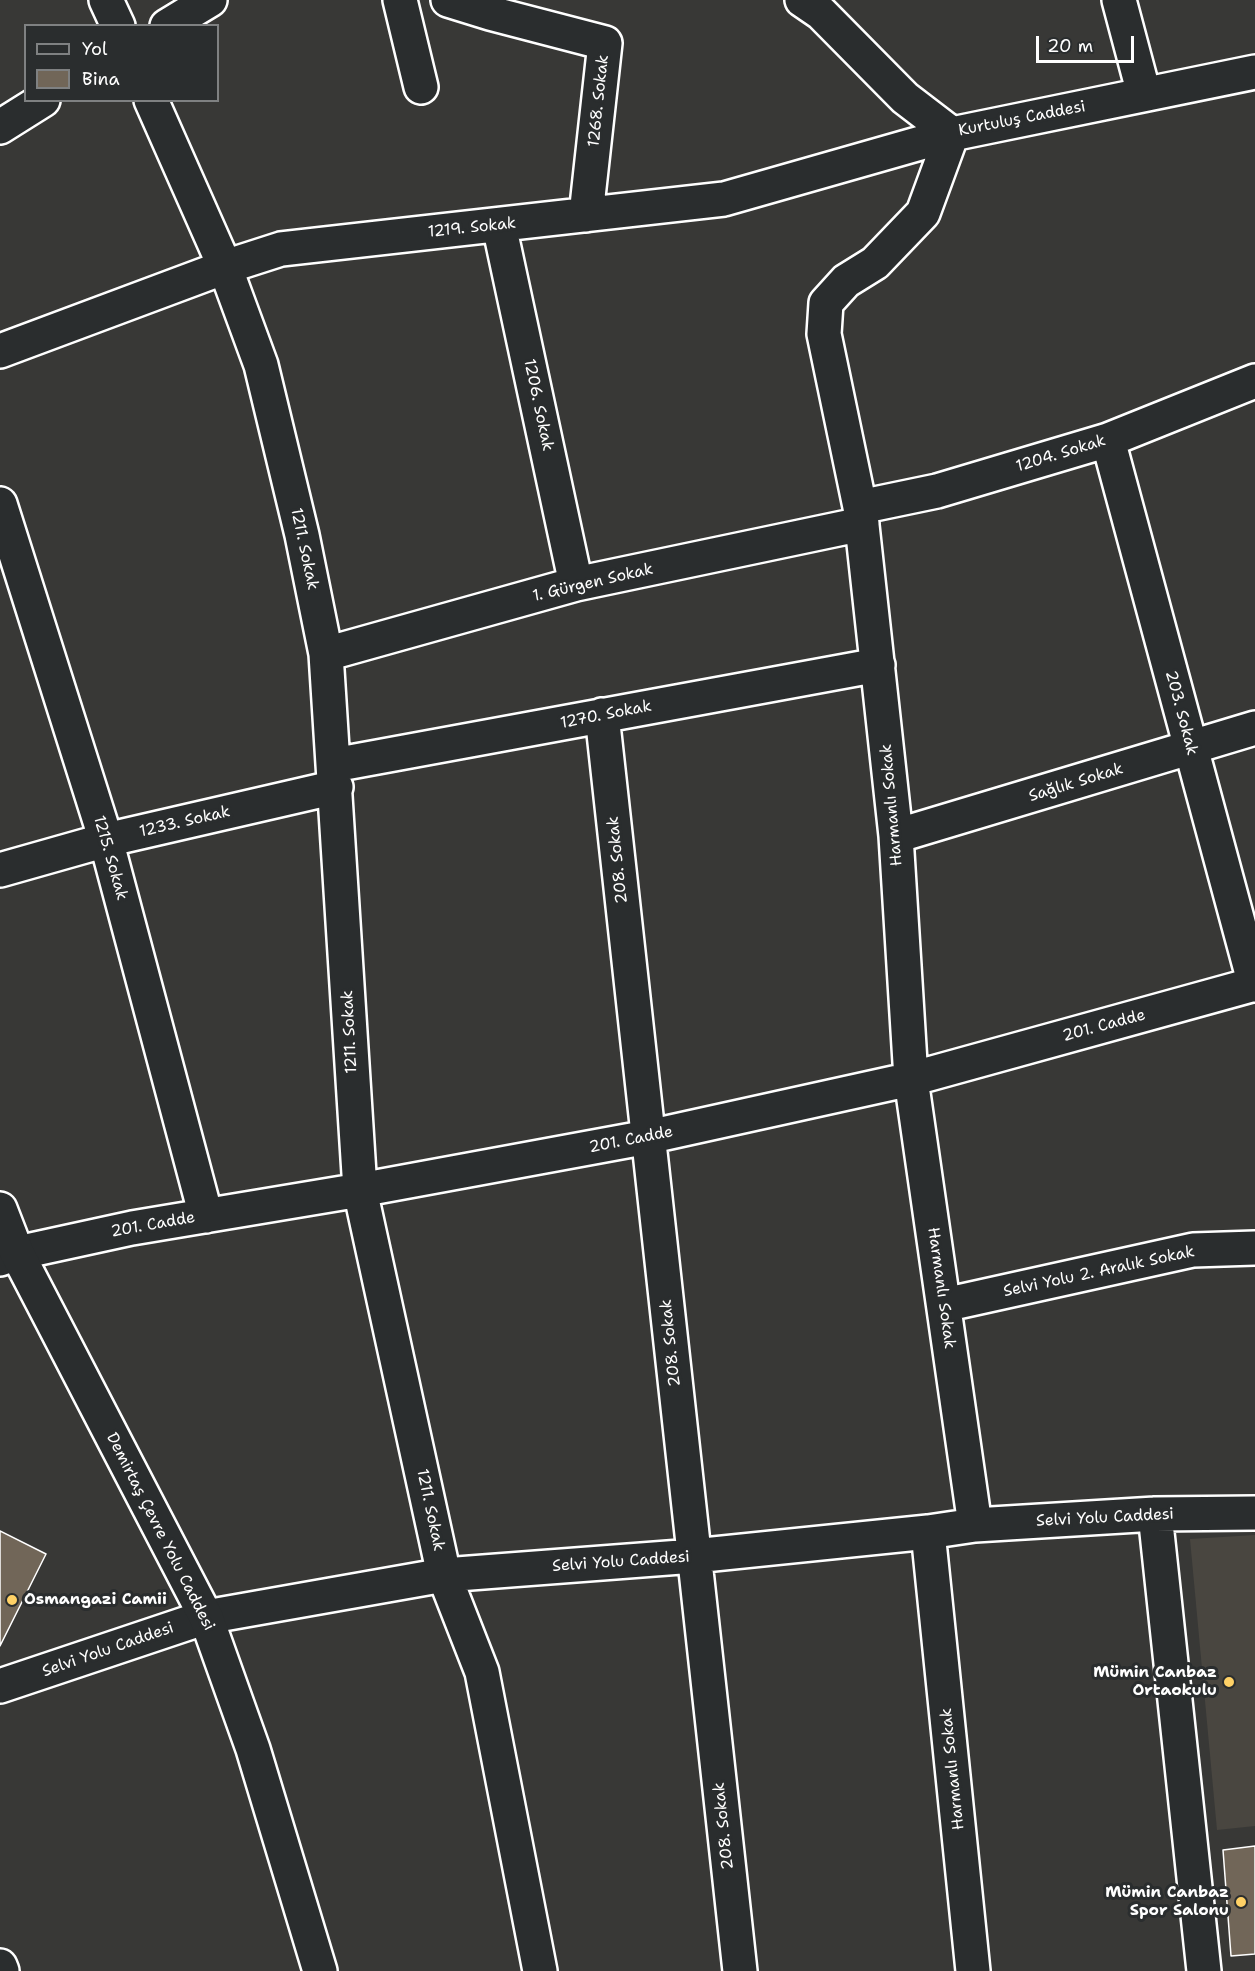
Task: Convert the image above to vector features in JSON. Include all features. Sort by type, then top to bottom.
[{"type":"street","points":[[105,0],[117,24]]},
{"type":"street","points":[[169,24],[210,0]]},
{"type":"street","points":[[400,0],[421,87]]},
{"type":"street","name":"1268. Sokak","points":[[448,0],[605,43],[586,215]]},
{"type":"street","name":"Kurtuluş Caddesi","points":[[802,0],[821,13],[905,98],[952,134],[1255,72]]},
{"type":"street","points":[[1119,0],[1144,94]]},
{"type":"street","points":[[0,127],[40,102]]},
{"type":"street","name":"1211. Sokak","points":[[153,102],[225,267],[261,365],[302,535],[326,654],[360,1190],[444,1575],[482,1672],[540,1971]]},
{"type":"street","name":"1219. Sokak","points":[[0,351],[225,267],[281,249],[724,200],[952,134]]},
{"type":"street","name":"Harmanlı Sokak","points":[[952,134],[923,213],[875,263],[846,281],[826,303],[824,334],[861,516],[897,837],[910,1079],[975,1525]]},
{"type":"street","name":"1206. Sokak","points":[[499,225],[576,584]]},
{"type":"street","name":"1204. Sokak","points":[[861,516],[1108,440],[1255,381]]},
{"type":"street","name":"203. Sokak","points":[[1108,440],[1255,984]]},
{"type":"street","name":"1215. Sokak","points":[[0,504],[106,840],[206,1216]]},
{"type":"street","name":"1. Gürgen Sokak","points":[[326,654],[576,584],[861,516]]},
{"type":"street","name":"1270. Sokak","points":[[335,776],[602,715],[878,664]]},
{"type":"street","name":"208. Sokak","points":[[602,715],[740,1971]]},
{"type":"street","name":"Sağlık Sokak","points":[[897,837],[1255,729]]},
{"type":"street","name":"1233. Sokak","points":[[0,870],[335,776]]},
{"type":"street","name":"201. Cadde","points":[[8,1256],[132,1228],[360,1190],[648,1137],[910,1079],[1255,984]]},
{"type":"street","name":"Demirtaş Çevre Yolu Caddesi","points":[[0,1209],[8,1256],[206,1617],[253,1749],[320,1971]]},
{"type":"street","name":"Selvi Yolu 2. Aralık Sokak","points":[[944,1305],[1193,1250],[1255,1248]]},
{"type":"street","name":"Selvi Yolu Caddesi","points":[[0,1686],[206,1617],[444,1575],[694,1556],[928,1532],[975,1525],[1155,1514],[1255,1513]]},
{"type":"street","points":[[1155,1514],[1204,1971]]},
{"type":"street","name":"Harmanlı Sokak","points":[[928,1532],[973,1971]]},
{"type":"street","points":[[0,1966],[2,1971]]},
{"type":"shaded area","name":"Mümin Canbaz Ortaokulu","points":[[1255,1535],[1255,1826],[1217,1830],[1190,1539]]},
{"type":"building","name":"Osmangazi Camii","points":[[0,1531],[46,1554],[0,1646]]},
{"type":"building","name":"Mümin Canbaz Spor Salonu","points":[[1255,1846],[1255,1954],[1231,1956],[1223,1850]]},
{"type":"place","name":"Osmangazi Camii","points":[[12,1600]]},
{"type":"place","name":"Mümin Canbaz Ortaokulu","points":[[1229,1682]]},
{"type":"place","name":"Mümin Canbaz Spor Salonu","points":[[1241,1902]]}]
